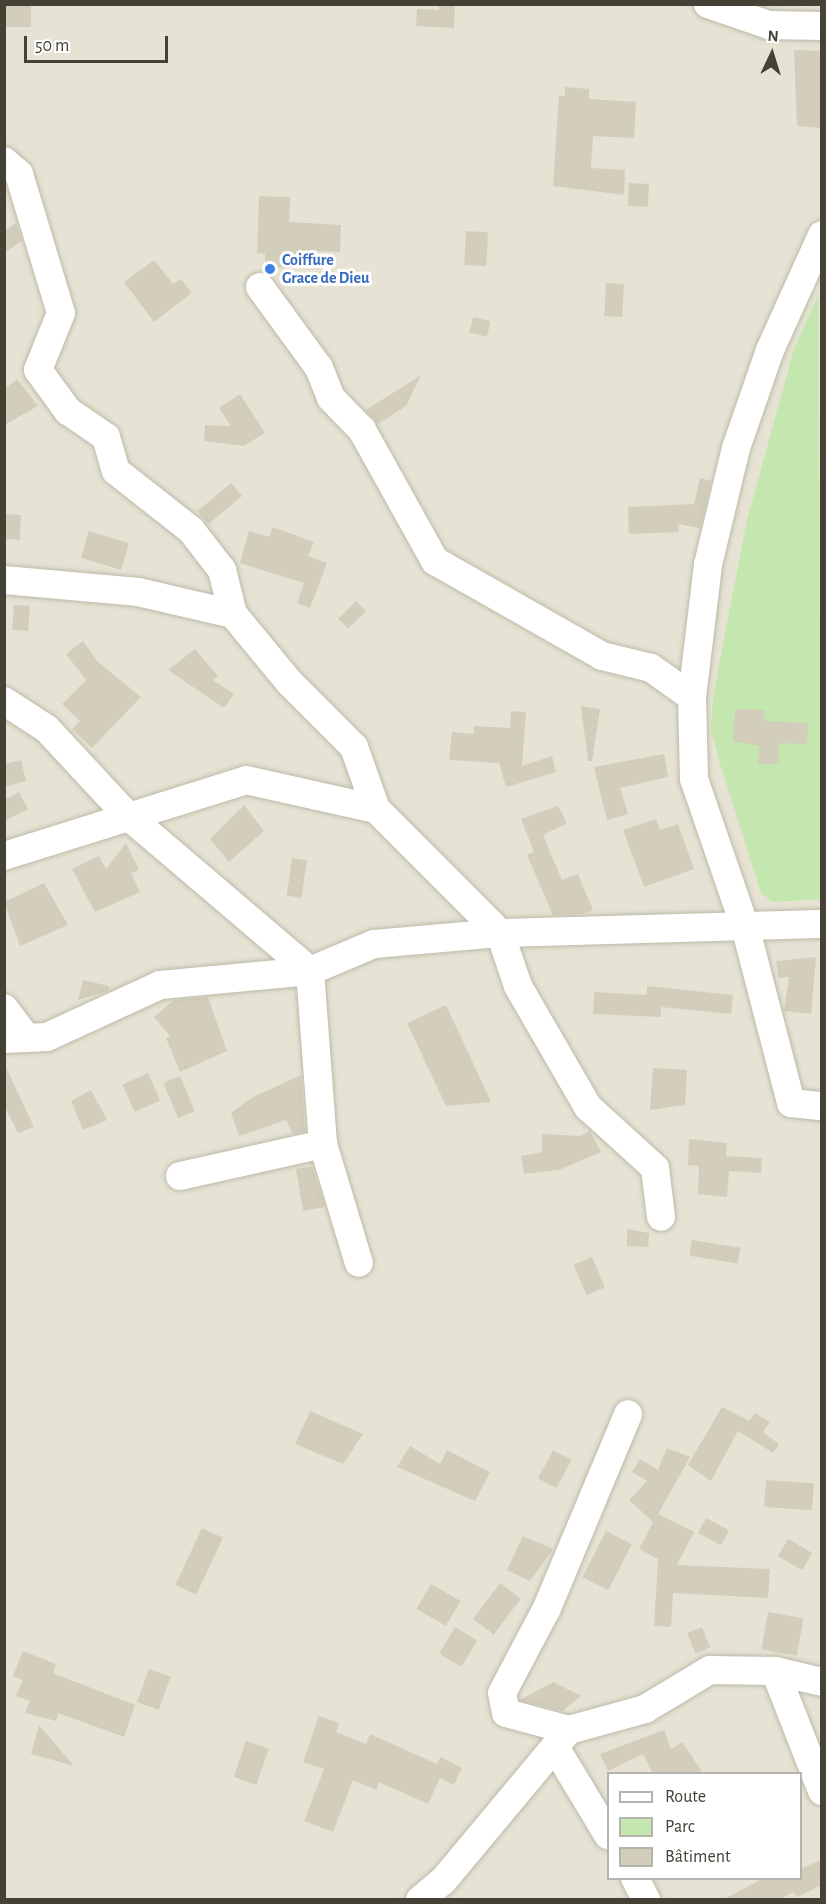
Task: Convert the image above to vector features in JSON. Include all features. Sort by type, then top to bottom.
[{"type":"street","points":[[708,4],[744,10],[769,25],[822,26]]},
{"type":"street","points":[[4,161],[19,174],[61,313],[38,370],[68,411],[106,437],[116,471],[191,530],[222,570],[233,614],[289,682],[354,747],[376,809],[500,933],[518,986],[588,1107],[656,1168],[661,1217]]},
{"type":"street","points":[[822,235],[770,350],[736,448],[708,565],[692,697],[694,779],[746,930],[791,1103],[822,1106]]},
{"type":"street","points":[[260,287],[319,368],[331,398],[362,430],[435,561],[602,656],[651,668],[692,697]]},
{"type":"street","points":[[4,580],[138,592],[233,614]]},
{"type":"street","points":[[4,700],[47,729],[127,815],[310,971],[323,1144],[359,1263]]},
{"type":"street","points":[[4,856],[127,815],[246,780],[376,809]]},
{"type":"street","points":[[4,1008],[14,1037],[47,1037],[160,985],[310,971],[374,944],[500,933],[746,930],[822,924]]},
{"type":"street","points":[[180,1176],[323,1144]]},
{"type":"street","points":[[607,1831],[562,1738],[506,1713],[502,1693],[548,1608],[628,1413]]},
{"type":"street","points":[[420,1899],[443,1881],[562,1738],[645,1709],[710,1670],[775,1671],[822,1682]]},
{"type":"street","points":[[775,1671],[822,1791]]},
{"type":"street","points":[[636,1880],[646,1899]]},
{"type":"shaded area","points":[[5,5],[821,5],[821,1899],[5,1900]]},
{"type":"green space","points":[[818,296],[821,899],[773,902],[761,893],[721,767],[711,729],[713,697],[746,524],[794,349]]},
{"type":"building","points":[[4,4],[31,4],[31,27],[4,27]]},
{"type":"building","points":[[439,4],[455,4],[454,28],[416,26],[417,9],[439,10]]},
{"type":"building","points":[[794,50],[822,51],[822,128],[797,126]]},
{"type":"building","points":[[565,87],[589,89],[589,99],[636,102],[634,138],[593,136],[591,168],[625,170],[624,195],[553,186],[559,96],[565,96]]},
{"type":"building","points":[[629,183],[649,184],[648,207],[628,206]]},
{"type":"building","points":[[259,196],[290,197],[289,222],[341,225],[340,252],[310,251],[309,268],[265,268],[265,254],[257,253]]},
{"type":"building","points":[[16,223],[22,241],[4,253],[4,231]]},
{"type":"building","points":[[466,231],[488,232],[486,266],[464,265]]},
{"type":"building","points":[[154,260],[173,284],[181,279],[192,293],[154,322],[124,282]]},
{"type":"building","points":[[606,283],[624,284],[622,317],[604,316]]},
{"type":"building","points":[[473,317],[491,321],[487,337],[469,333]]},
{"type":"building","points":[[421,375],[406,406],[378,424],[366,410]]},
{"type":"building","points":[[17,379],[38,406],[4,425],[4,389]]},
{"type":"building","points":[[240,394],[265,433],[244,446],[204,441],[205,425],[231,426],[219,408]]},
{"type":"building","points":[[700,478],[711,481],[700,528],[678,524],[679,532],[629,534],[628,507],[694,504]]},
{"type":"building","points":[[231,483],[242,496],[208,524],[197,511]]},
{"type":"building","points":[[4,514],[21,515],[20,540],[4,539]]},
{"type":"building","points":[[273,527],[314,542],[308,556],[327,563],[310,608],[297,603],[304,583],[240,563],[249,531],[269,537]]},
{"type":"building","points":[[89,531],[129,543],[121,570],[81,558]]},
{"type":"building","points":[[356,601],[366,611],[348,629],[338,619]]},
{"type":"building","points":[[14,605],[30,606],[28,631],[12,630]]},
{"type":"building","points":[[83,641],[98,662],[141,697],[92,748],[72,729],[80,721],[62,704],[86,680],[66,654]]},
{"type":"building","points":[[195,649],[218,676],[213,680],[234,694],[224,708],[168,670]]},
{"type":"building","points":[[581,706],[600,709],[592,761],[588,761]]},
{"type":"building","points":[[735,709],[765,710],[764,721],[808,723],[807,744],[779,743],[779,764],[758,764],[759,746],[733,741]]},
{"type":"building","points":[[511,711],[526,712],[522,766],[552,756],[556,772],[506,787],[499,763],[449,760],[452,732],[474,734],[474,726],[510,728]]},
{"type":"building","points":[[664,754],[668,777],[620,788],[628,814],[607,820],[594,767]]},
{"type":"building","points":[[21,760],[26,781],[4,787],[4,764]]},
{"type":"building","points":[[19,792],[28,809],[4,821],[4,800]]},
{"type":"building","points":[[244,805],[264,831],[229,862],[210,839]]},
{"type":"building","points":[[558,806],[567,823],[543,835],[562,880],[578,874],[593,910],[582,914],[553,915],[527,855],[534,852],[521,819]]},
{"type":"building","points":[[656,819],[660,830],[678,824],[694,869],[644,887],[623,830]]},
{"type":"building","points":[[126,843],[139,870],[131,873],[140,892],[95,912],[72,869],[99,856],[106,869]]},
{"type":"building","points":[[292,858],[307,860],[302,898],[287,896]]},
{"type":"building","points":[[44,883],[68,925],[20,946],[4,902]]},
{"type":"building","points":[[816,957],[811,1014],[784,1011],[789,977],[779,978],[776,961]]},
{"type":"building","points":[[83,980],[109,986],[108,991],[78,1000]]},
{"type":"building","points":[[647,986],[733,995],[731,1014],[661,1007],[661,1017],[593,1014],[594,992],[647,995]]},
{"type":"building","points":[[208,997],[227,1051],[180,1072],[166,1038],[170,1036],[154,1017],[174,1000]]},
{"type":"building","points":[[446,1005],[491,1102],[446,1106],[407,1023]]},
{"type":"building","points":[[4,1063],[34,1127],[18,1133],[4,1105]]},
{"type":"building","points":[[653,1068],[687,1070],[685,1105],[650,1110]]},
{"type":"building","points":[[148,1073],[160,1100],[135,1112],[122,1084]]},
{"type":"building","points":[[301,1075],[305,1131],[293,1134],[286,1120],[239,1136],[231,1113],[253,1097]]},
{"type":"building","points":[[180,1076],[195,1111],[178,1118],[163,1083]]},
{"type":"building","points":[[91,1090],[107,1120],[83,1130],[71,1101]]},
{"type":"building","points":[[590,1131],[601,1152],[559,1170],[524,1174],[521,1156],[542,1152],[542,1134],[580,1136]]},
{"type":"building","points":[[689,1139],[727,1143],[726,1156],[762,1158],[761,1173],[729,1171],[727,1197],[698,1194],[699,1166],[688,1165]]},
{"type":"building","points":[[312,1166],[325,1207],[303,1211],[296,1169]]},
{"type":"building","points":[[627,1229],[649,1233],[648,1247],[627,1246]]},
{"type":"building","points":[[692,1240],[740,1248],[738,1263],[689,1256]]},
{"type":"building","points":[[592,1257],[605,1287],[586,1295],[574,1265]]},
{"type":"building","points":[[722,1407],[749,1421],[755,1413],[770,1422],[763,1432],[779,1444],[773,1453],[738,1431],[711,1481],[688,1465]]},
{"type":"building","points":[[310,1411],[363,1434],[343,1464],[295,1444]]},
{"type":"building","points":[[410,1446],[440,1464],[447,1450],[490,1472],[475,1501],[397,1467]]},
{"type":"building","points":[[667,1448],[690,1457],[658,1514],[694,1532],[677,1565],[770,1569],[768,1598],[673,1593],[671,1627],[654,1626],[658,1559],[639,1549],[653,1522],[629,1500],[647,1481],[632,1472],[640,1459],[658,1470]]},
{"type":"building","points":[[553,1450],[572,1460],[557,1488],[538,1478]]},
{"type":"building","points":[[766,1480],[814,1483],[812,1510],[764,1507]]},
{"type":"building","points":[[706,1518],[729,1530],[721,1545],[698,1533]]},
{"type":"building","points":[[202,1528],[223,1538],[196,1595],[175,1585]]},
{"type":"building","points":[[606,1531],[632,1544],[608,1590],[582,1577]]},
{"type":"building","points":[[523,1536],[553,1549],[530,1581],[507,1570]]},
{"type":"building","points":[[788,1539],[812,1553],[802,1570],[778,1556]]},
{"type":"building","points":[[500,1583],[521,1599],[494,1635],[473,1619]]},
{"type":"building","points":[[431,1584],[460,1601],[446,1626],[416,1609]]},
{"type":"building","points":[[768,1612],[803,1618],[797,1656],[761,1649]]},
{"type":"building","points":[[455,1627],[477,1640],[461,1667],[439,1654]]},
{"type":"building","points":[[702,1627],[710,1647],[695,1653],[687,1633]]},
{"type":"building","points":[[23,1651],[56,1664],[53,1673],[135,1705],[124,1737],[58,1713],[56,1721],[25,1713],[30,1701],[16,1696],[23,1680],[13,1676]]},
{"type":"building","points":[[149,1669],[171,1677],[159,1710],[137,1702]]},
{"type":"building","points":[[553,1682],[581,1696],[562,1711],[520,1700]]},
{"type":"building","points":[[319,1716],[339,1723],[336,1732],[366,1744],[370,1734],[437,1764],[441,1757],[462,1768],[454,1785],[440,1778],[428,1804],[379,1782],[376,1790],[353,1780],[333,1832],[304,1821],[324,1769],[303,1762]]},
{"type":"building","points":[[39,1725],[74,1766],[31,1754]]},
{"type":"building","points":[[664,1730],[671,1749],[682,1742],[702,1772],[652,1772],[643,1754],[608,1771],[600,1754]]},
{"type":"building","points":[[246,1741],[269,1749],[256,1785],[234,1777]]},
{"type":"building","points":[[822,1859],[822,1885],[797,1897],[794,1892],[780,1899],[724,1899],[760,1880],[802,1880],[802,1869]]},
{"type":"place","name":"Coiffure Grace de Dieu","points":[[270,269]]}]
